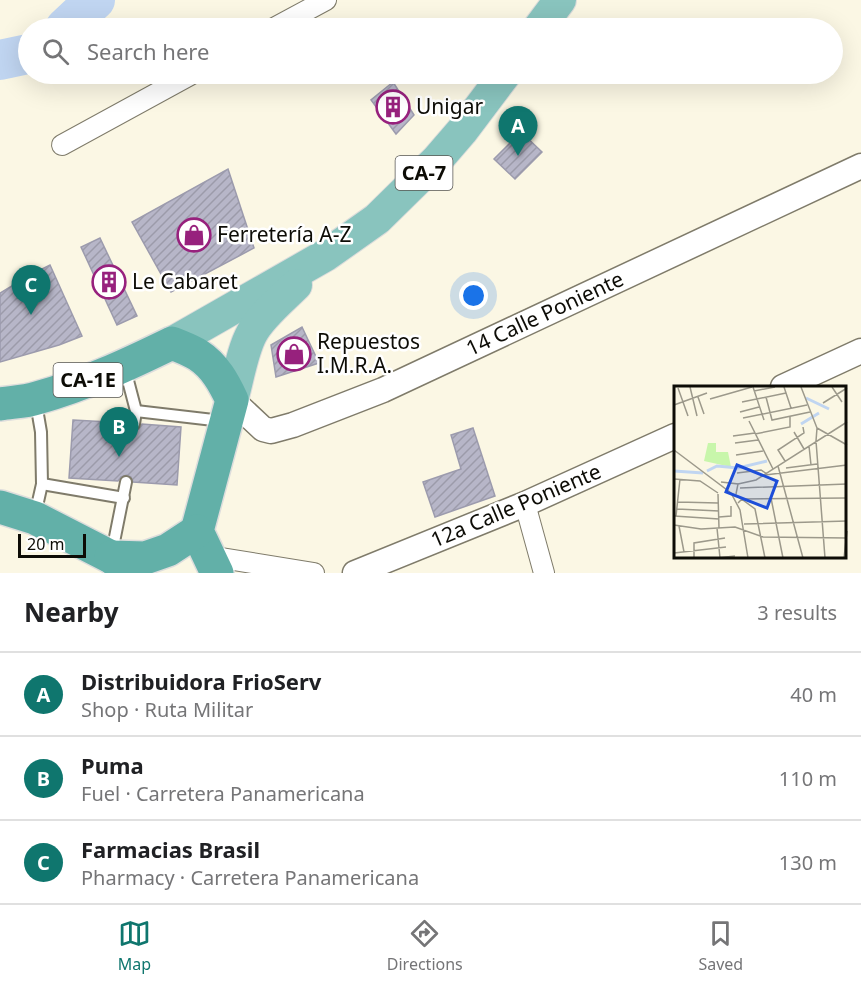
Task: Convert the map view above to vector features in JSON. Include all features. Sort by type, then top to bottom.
[{"type":"highway","points":[[0,507],[35,518],[122,565],[168,550],[208,553],[229,411],[224,383],[212,367],[199,356],[172,343]]},
{"type":"highway","name":"CA-1E","points":[[0,404],[36,399],[124,366],[172,343]]},
{"type":"main road","points":[[546,18],[560,0]]},
{"type":"main road","name":"CA-7","points":[[172,343],[326,255],[377,219],[430,167],[462,131],[497,84]]},
{"type":"main road","name":"CA-7","points":[[229,411],[252,333],[261,319],[326,255]]},
{"type":"street","points":[[293,18],[326,0]]},
{"type":"street","points":[[62,145],[174,84]]},
{"type":"street","name":"14 Calle Poniente","points":[[229,411],[271,431],[293,425],[394,385],[861,166]]},
{"type":"street","points":[[785,386],[861,351]]},
{"type":"street","name":"12a Calle Poniente","points":[[355,573],[525,504],[674,436]]},
{"type":"street","points":[[525,504],[544,573]]},
{"type":"street","points":[[208,553],[314,573]]},
{"type":"lane","points":[[124,366],[136,411],[134,424]]},
{"type":"lane","points":[[35,518],[42,484],[41,432],[36,399]]},
{"type":"lane","points":[[136,411],[229,411]]},
{"type":"lane","points":[[122,565],[126,482]]},
{"type":"lane","points":[[42,484],[124,498]]},
{"type":"building","name":"Unigar","points":[[391,84],[394,84],[414,115],[396,134],[371,100]]},
{"type":"building","points":[[521,132],[542,152],[515,179],[494,159]]},
{"type":"building","name":"Ferretería A-Z","points":[[228,169],[254,248],[171,292],[132,222]]},
{"type":"building","name":"Le Cabaret","points":[[100,238],[137,316],[117,325],[81,247]]},
{"type":"building","points":[[50,265],[82,336],[0,362],[0,293]]},
{"type":"building","name":"Repuestos I.M.R.A.","points":[[302,327],[319,363],[276,377],[271,345]]},
{"type":"building","points":[[73,420],[127,423],[129,429],[133,431],[139,429],[142,424],[181,427],[177,485],[133,482],[127,475],[118,481],[69,478]]},
{"type":"building","points":[[473,428],[495,496],[435,517],[423,482],[461,469],[451,435]]},
{"type":"waterway","points":[[76,18],[95,0]]},
{"type":"waterway","points":[[0,60],[18,56]]},
{"type":"place","name":"Unigar","points":[[393,107]]},
{"type":"place","name":"Distribuidora FrioServ","points":[[518,156]]},
{"type":"place","name":"Ferretería A-Z","points":[[194,235]]},
{"type":"place","name":"Le Cabaret","points":[[109,282]]},
{"type":"place","name":"Farmacias Brasil","points":[[31,315]]},
{"type":"place","name":"Repuestos I.M.R.A.","points":[[294,354]]},
{"type":"place","name":"Puma","points":[[119,457]]}]
